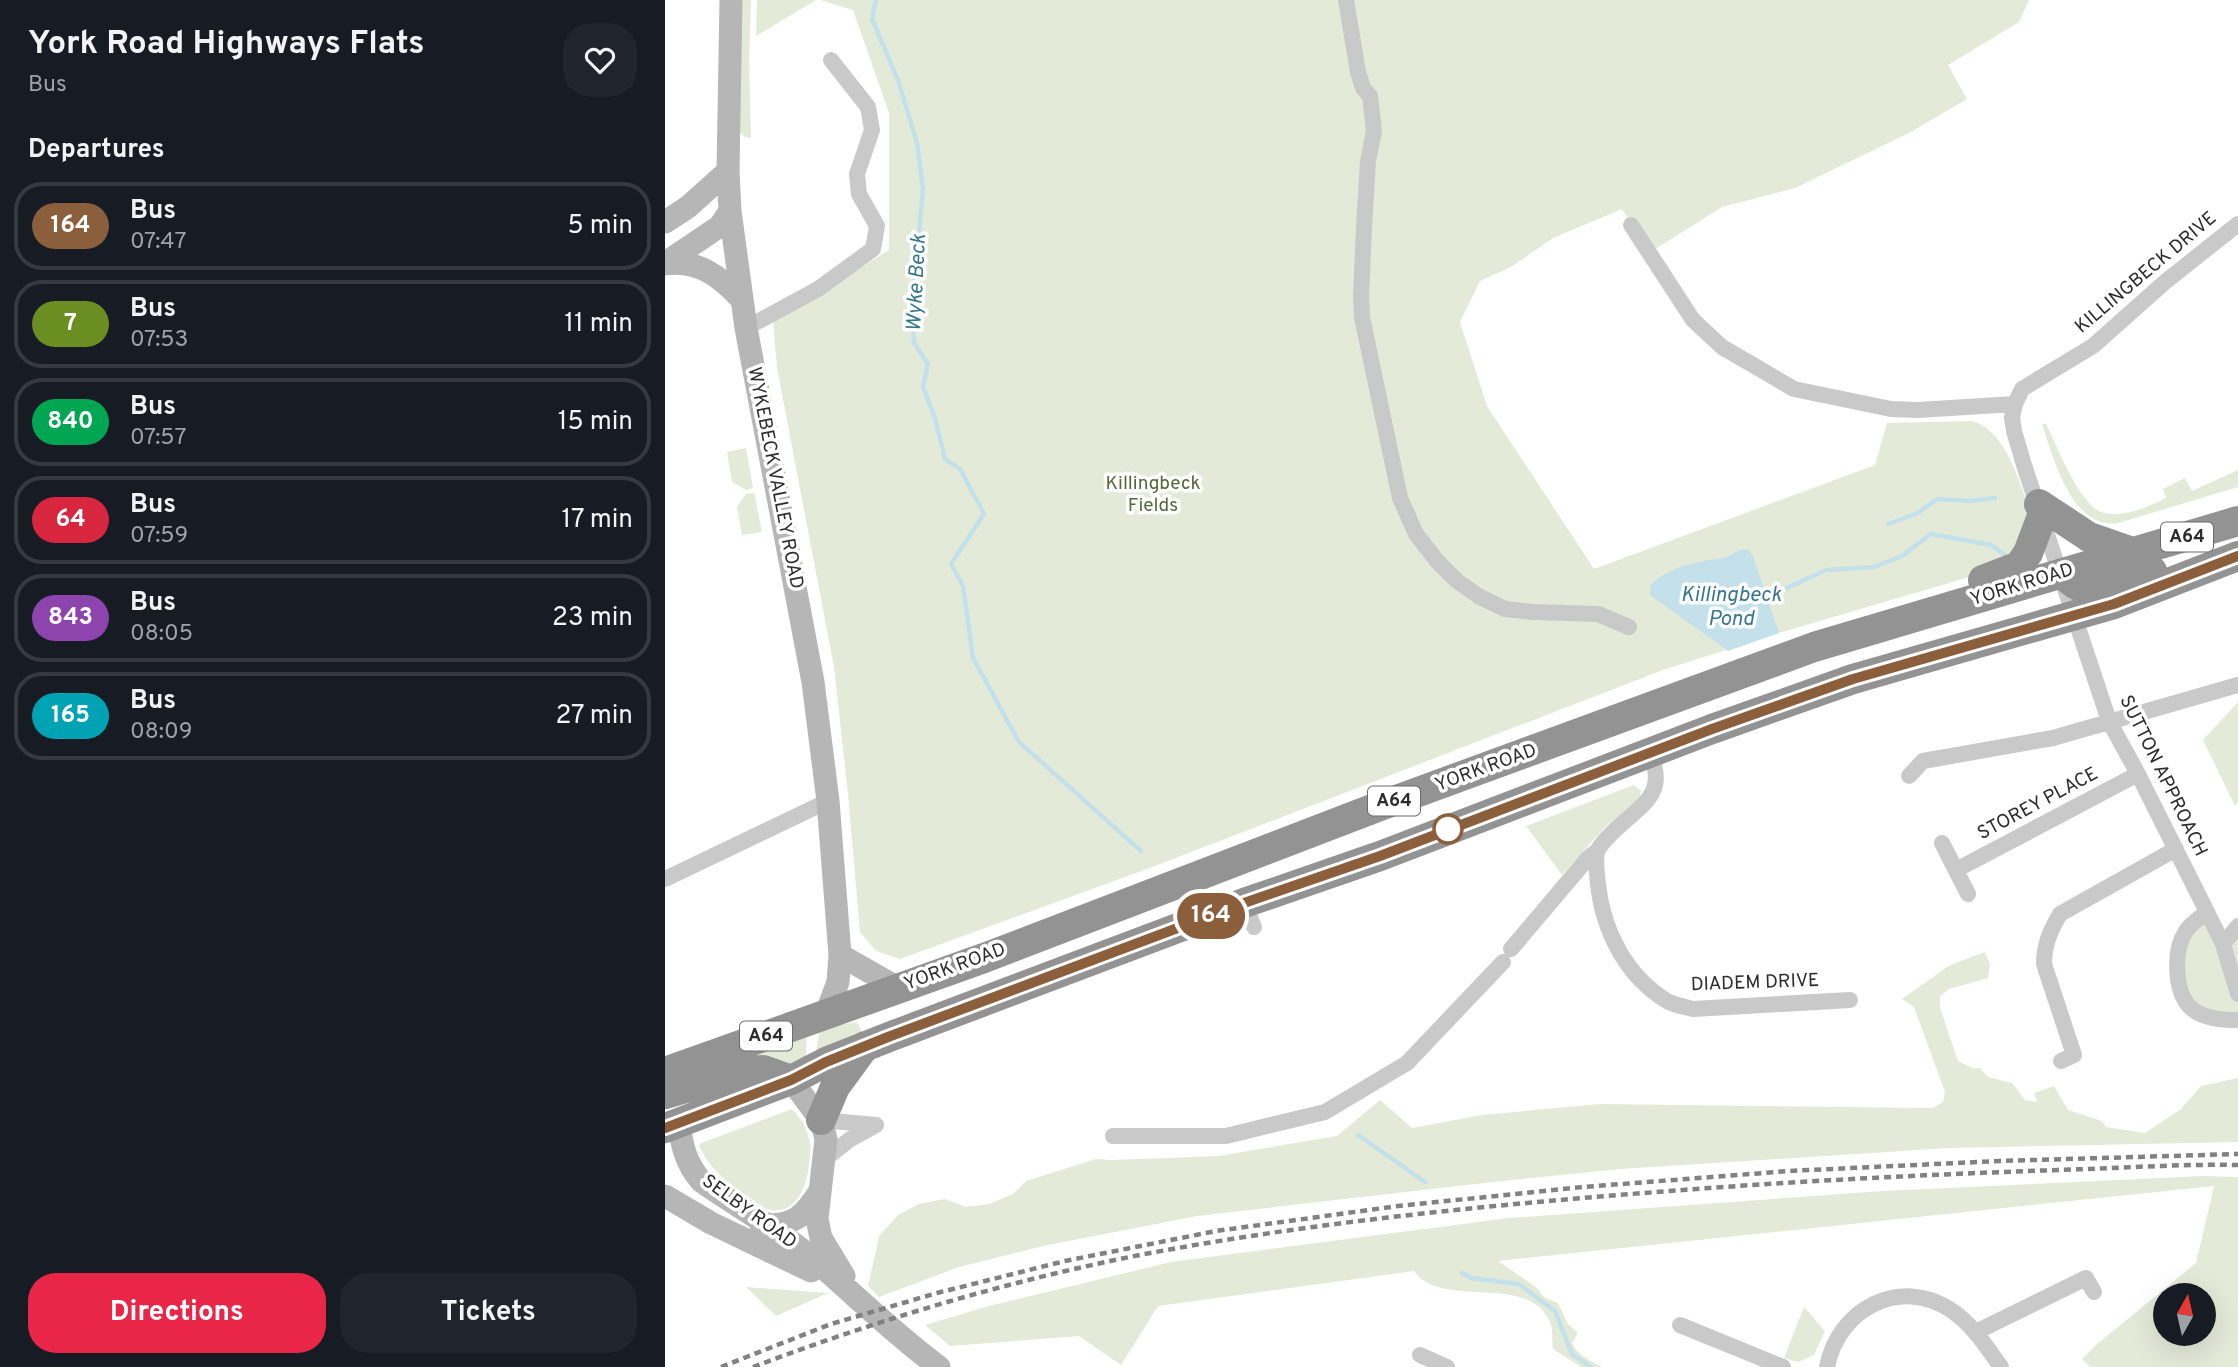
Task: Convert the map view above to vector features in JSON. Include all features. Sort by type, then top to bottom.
[{"type":"highway","points":[[1795,654],[1848,624],[1901,604],[2012,571],[2028,554],[2040,510],[2089,537],[2135,553]]},
{"type":"highway","name":"YORK ROAD","points":[[672,1084],[706,1058],[1095,916],[1379,806],[1795,654],[2238,522]]},
{"type":"highway","points":[[2061,573],[2083,589],[2092,589],[2192,559],[2233,558]]},
{"type":"highway","name":"A64","points":[[672,1126],[791,1080],[865,1046],[1249,915],[1380,856],[1853,679],[2114,604],[2233,558]]},
{"type":"highway","points":[[2003,591],[2047,599],[2062,605],[2074,615]]},
{"type":"highway","points":[[821,1120],[835,1087],[865,1046]]},
{"type":"highway","points":[[672,1126],[672,1084],[763,1070],[791,1080]]},
{"type":"street","name":"WYKEBECK VALLEY ROAD","points":[[731,0],[728,172],[730,211],[746,328],[813,682],[828,802],[840,955],[838,982],[826,1014]]},
{"type":"street","points":[[1346,0],[1358,72],[1363,88],[1370,96],[1374,131],[1368,161],[1362,317],[1400,498],[1416,534],[1457,581],[1480,597],[1505,609],[1598,614],[1629,627]]},
{"type":"street","points":[[746,328],[818,289],[873,249],[877,226],[859,194],[857,174],[872,130],[868,107],[831,60]]},
{"type":"street","points":[[665,222],[688,207],[728,172]]},
{"type":"street","points":[[665,263],[719,226],[730,211]]},
{"type":"street","name":"KILLINGBECK DRIVE","points":[[2015,404],[2022,389],[2094,346],[2165,282],[2238,224]]},
{"type":"street","points":[[1631,225],[1693,320],[1722,346],[1786,385],[1891,409],[2015,404],[2012,417],[2014,431],[2061,573]]},
{"type":"street","points":[[665,263],[702,267],[718,276],[742,300]]},
{"type":"street","name":"SUTTON APPROACH","points":[[2061,573],[2109,721],[2223,944],[2237,990]]},
{"type":"street","points":[[1909,776],[1923,761],[2053,738],[2238,685]]},
{"type":"street","points":[[1113,1136],[1226,1136],[1325,1112],[1407,1063],[1507,955],[1588,858],[1656,791],[1658,770],[1650,753]]},
{"type":"street","name":"STOREY PLACE","points":[[1956,870],[2138,775]]},
{"type":"street","points":[[665,879],[828,802]]},
{"type":"street","points":[[1942,843],[1968,894]]},
{"type":"street","points":[[2061,1061],[2074,1055],[2044,964],[2044,951],[2054,924],[2060,914],[2176,849]]},
{"type":"street","name":"DIADEM DRIVE","points":[[1597,851],[1602,909],[1624,961],[1643,982],[1669,1002],[1693,1009],[1706,1009],[1850,1000]]},
{"type":"street","points":[[2206,913],[2186,931],[2177,955],[2178,986],[2191,1008],[2218,1020],[2238,1020]]},
{"type":"street","points":[[2223,944],[2238,926]]},
{"type":"street","points":[[840,955],[898,988]]},
{"type":"street","points":[[791,1080],[821,1120],[876,1125],[849,1140],[824,1160]]},
{"type":"street","name":"SELBY ROAD","points":[[821,1120],[826,1139],[817,1219],[821,1238],[851,1292]]},
{"type":"street","name":"SELBY ROAD","points":[[672,1126],[691,1168],[701,1181],[811,1257],[934,1365]]},
{"type":"street","points":[[711,1223],[782,1225],[796,1220],[809,1208],[820,1191]]},
{"type":"street","name":"SELBY ROAD","points":[[665,1196],[711,1223],[851,1292]]},
{"type":"street","points":[[1976,1332],[2086,1278],[2094,1292]]},
{"type":"street","points":[[1827,1367],[1834,1343],[1860,1311],[1885,1300],[1912,1297],[1938,1303],[1950,1310],[1976,1332],[2001,1367]]},
{"type":"street","points":[[1680,1325],[1783,1367]]},
{"type":"street","points":[[1420,1355],[1447,1367]]},
{"type":"green space","points":[[737,0],[751,0],[751,138],[738,131]]},
{"type":"green space","points":[[757,0],[816,0],[756,36]]},
{"type":"green space","name":"Killingbeck Fields","points":[[820,0],[2029,0],[2019,22],[1948,65],[1967,99],[1911,132],[1795,188],[1722,207],[1649,253],[1622,209],[1553,238],[1511,267],[1480,281],[1460,322],[1487,406],[1594,569],[1875,465],[1887,423],[1971,421],[1994,435],[2011,460],[2033,518],[2020,551],[1990,571],[1663,670],[1155,866],[900,959],[876,951],[860,932],[834,667],[777,368],[773,322],[889,250],[889,113],[853,10]]},
{"type":"green space","points":[[2042,424],[2046,424],[2086,500],[2104,513],[2128,512],[2151,505],[2166,498],[2163,489],[2185,478],[2192,491],[2238,470],[2238,487],[2115,524],[2098,521],[2089,516],[2072,498],[2054,461]]},
{"type":"green space","points":[[746,448],[753,488],[746,490],[732,482],[727,452]]},
{"type":"green space","points":[[754,493],[762,532],[742,535],[737,507],[746,494]]},
{"type":"green space","points":[[2238,702],[2238,802],[2235,806],[2203,740]]},
{"type":"green space","points":[[1634,785],[1641,791],[1639,799],[1605,827],[1562,875],[1526,826]]},
{"type":"green space","points":[[2206,913],[2223,944],[2238,926],[2238,1020],[2191,1008],[2178,986],[2186,931]]},
{"type":"green space","points":[[1985,952],[1990,965],[1988,978],[1949,989],[1940,996],[1940,1008],[1958,1061],[1972,1068],[1980,1068],[1988,1077],[2012,1083],[2025,1100],[2037,1102],[2034,1093],[2054,1086],[2068,1110],[2102,1121],[2106,1127],[2145,1133],[2181,1109],[2201,1086],[2238,1078],[2238,1142],[1949,1148],[1621,1169],[1493,1182],[1197,1216],[1043,1246],[959,1267],[879,1297],[868,1286],[879,1236],[898,1215],[919,1204],[945,1199],[965,1207],[989,1204],[1013,1194],[1026,1181],[1096,1159],[1218,1156],[1337,1136],[1380,1100],[1412,1128],[1482,1115],[1600,1104],[1933,1108],[1943,1102],[1945,1092],[1914,1007],[1902,999],[1950,965]]},
{"type":"green space","points":[[857,1022],[863,1034],[816,1052],[820,1028]]},
{"type":"green space","points":[[807,1029],[806,1055],[809,1059],[791,1066],[722,1061]]},
{"type":"green space","points":[[792,1109],[804,1125],[811,1147],[804,1188],[790,1206],[775,1210],[766,1209],[718,1173],[703,1154],[699,1144]]},
{"type":"green space","points":[[2203,1176],[2238,1177],[2238,1367],[2090,1367],[2082,1359],[2153,1298],[2153,1346],[2216,1346],[2216,1283],[2172,1283],[2196,1263],[2214,1186],[1498,1261],[1536,1287],[1544,1297],[1558,1303],[1568,1324],[1578,1333],[1572,1343],[1585,1357],[1602,1367],[1581,1367],[1553,1349],[1550,1322],[1539,1307],[1524,1298],[1444,1288],[1427,1282],[1414,1271],[1158,1306],[1121,1365],[1079,1336],[950,1346],[925,1325],[989,1306],[1171,1262],[1509,1218],[1882,1191]]},
{"type":"green space","points":[[746,1287],[828,1293],[776,1316]]},
{"type":"green space","points":[[1804,1307],[1825,1331],[1814,1355],[1798,1362],[1784,1358]]},
{"type":"water","name":"Killingbeck Pond","points":[[1743,549],[1753,556],[1779,633],[1728,651],[1650,595],[1650,586],[1674,569],[1725,557]]},
{"type":"waterway","name":"Wyke Beck","points":[[876,0],[872,19],[898,80],[917,143],[923,189],[912,309],[914,343],[928,364],[923,387],[935,418],[945,459],[960,469],[984,514],[951,564],[963,586],[973,658],[1019,742],[1141,851]]},
{"type":"waterway","points":[[1888,524],[1918,513],[1937,499],[1970,501],[1995,498]]},
{"type":"waterway","points":[[1767,597],[1826,570],[1874,567],[1902,556],[1931,534],[1991,545],[2009,558]]},
{"type":"waterway","name":"Wyke Beck","points":[[1358,1135],[1425,1182]]},
{"type":"waterway","name":"Wyke Beck","points":[[1462,1273],[1471,1278],[1519,1284],[1555,1311],[1572,1354],[1591,1367]]},
{"type":"railway","points":[[721,1367],[831,1324],[937,1293],[1065,1261],[1216,1231],[1398,1206],[1583,1187],[1789,1171],[2238,1154]]},
{"type":"railway","points":[[753,1367],[946,1302],[1045,1276],[1145,1254],[1356,1221],[1568,1199],[1803,1182],[1945,1174],[2238,1165]]},
{"type":"bus line","name":"164","points":[[665,1128],[791,1080],[826,1062],[888,1037],[1244,903],[1380,856],[1712,729],[1853,679],[2114,604],[2238,556]]}]
